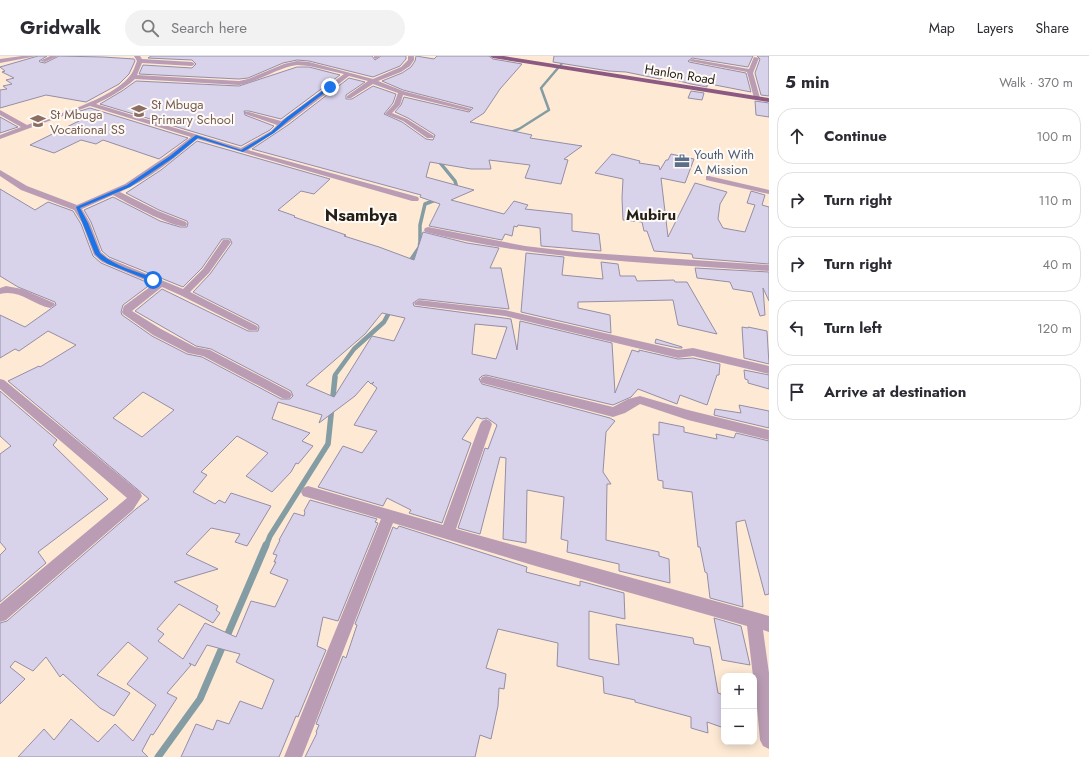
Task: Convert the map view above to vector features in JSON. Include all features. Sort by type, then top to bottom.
[{"type":"main road","name":"Hanlon Road","points":[[493,56],[769,100]]},
{"type":"street","points":[[0,61],[31,56]]},
{"type":"street","points":[[0,66],[31,56]]},
{"type":"street","points":[[44,61],[56,56]]},
{"type":"street","points":[[349,97],[373,81],[390,76],[406,67],[411,60],[411,56]]},
{"type":"street","points":[[0,137],[90,104],[126,84],[133,78],[138,58],[192,64]]},
{"type":"street","points":[[756,58],[750,71],[758,98]]},
{"type":"street","points":[[692,61],[750,71]]},
{"type":"street","points":[[133,78],[239,83],[250,81],[286,65],[297,63],[309,64],[373,81],[401,92],[469,109]]},
{"type":"street","points":[[242,151],[265,138],[348,74]]},
{"type":"street","points":[[401,92],[397,106],[388,114],[405,120],[430,136]]},
{"type":"street","points":[[90,104],[242,151],[415,199]]},
{"type":"street","points":[[0,112],[27,128]]},
{"type":"street","points":[[247,113],[282,124]]},
{"type":"street","points":[[77,208],[115,193],[135,182],[197,136]]},
{"type":"street","points":[[0,172],[24,188],[77,208],[86,223],[98,254],[110,263],[184,293],[253,328]]},
{"type":"street","points":[[709,178],[769,192]]},
{"type":"street","points":[[115,193],[155,213],[183,224]]},
{"type":"street","points":[[428,230],[519,248],[561,253],[769,268]]},
{"type":"street","points":[[184,293],[206,271],[226,242]]},
{"type":"street","points":[[161,283],[128,308],[127,312],[157,332],[192,350],[206,353],[286,395]]},
{"type":"street","points":[[0,291],[9,289],[16,290],[50,305]]},
{"type":"street","points":[[419,303],[505,313],[670,352],[700,353],[769,370]]},
{"type":"street","points":[[486,380],[613,412],[618,411],[635,400],[640,400],[688,415],[769,436]]},
{"type":"street","points":[[0,384],[135,496],[134,500],[125,508],[78,546],[0,614]]},
{"type":"street","points":[[447,533],[486,424]]},
{"type":"street","points":[[308,492],[761,622],[769,740]]},
{"type":"street","points":[[293,757],[389,516]]},
{"type":"building","points":[[38,56],[47,56],[39,61],[45,63],[59,56],[134,59],[135,61],[129,74],[119,84],[86,102],[46,95],[0,108],[0,90],[7,89],[3,86],[12,84],[6,80],[14,78],[2,72],[5,71],[0,67]]},
{"type":"building","points":[[151,56],[372,56],[375,60],[381,56],[406,56],[406,59],[400,66],[373,77],[309,61],[297,60],[283,63],[248,78],[239,79],[139,74],[143,65],[192,68],[196,64],[192,60],[148,58]]},
{"type":"building","points":[[416,56],[434,59],[437,56],[489,56],[493,59],[522,64],[500,89],[484,113],[470,122],[532,135],[530,138],[582,146],[564,159],[568,160],[561,184],[525,178],[530,165],[489,160],[491,169],[471,169],[430,162],[426,177],[474,190],[451,200],[504,214],[514,201],[528,205],[525,209],[572,214],[572,231],[599,234],[601,251],[541,246],[540,228],[518,225],[517,227],[514,226],[512,236],[505,234],[502,240],[429,226],[440,204],[420,197],[421,195],[252,149],[288,125],[349,78],[365,82],[346,95],[346,99],[352,99],[373,86],[396,94],[393,103],[384,114],[402,122],[426,139],[433,140],[435,135],[408,118],[395,112],[401,105],[404,97],[469,112],[473,108],[403,90],[382,81],[402,73],[411,67]]},
{"type":"building","points":[[554,56],[753,56],[748,67],[692,58],[688,61],[746,73],[751,92],[715,85],[707,85],[707,87],[664,77],[660,79],[626,72],[609,71],[553,62]]},
{"type":"building","points":[[757,56],[769,56],[769,96],[761,95],[755,73],[760,59]]},
{"type":"building","points":[[297,67],[309,67],[340,75],[281,119],[244,111],[245,115],[274,126],[270,130],[241,146],[100,104],[136,81],[239,86]]},
{"type":"building","points":[[691,91],[704,93],[702,100],[688,98]]},
{"type":"building","points":[[755,101],[769,103],[769,117],[756,115]]},
{"type":"building","points":[[90,108],[188,138],[159,159],[103,140],[96,144],[81,140],[54,153],[30,145],[83,119],[80,111]]},
{"type":"building","points":[[0,117],[18,127],[0,133]]},
{"type":"building","points":[[197,141],[330,179],[314,194],[301,191],[278,210],[346,235],[344,236],[414,260],[423,232],[467,243],[499,248],[490,268],[501,268],[509,309],[419,299],[413,303],[414,306],[511,319],[517,350],[520,321],[612,343],[615,393],[632,350],[639,352],[639,350],[678,359],[693,358],[720,364],[719,375],[717,375],[707,405],[680,395],[677,404],[638,389],[631,397],[613,405],[486,375],[479,379],[482,384],[610,418],[615,421],[606,432],[603,472],[611,484],[607,484],[606,540],[659,552],[659,556],[669,559],[670,583],[619,571],[619,564],[567,552],[568,541],[561,539],[564,497],[527,490],[526,543],[503,539],[506,458],[500,457],[480,534],[458,528],[485,448],[488,449],[497,425],[487,418],[482,419],[477,417],[462,439],[471,443],[442,523],[409,513],[411,510],[387,498],[383,506],[318,487],[343,446],[362,453],[377,431],[354,425],[377,388],[372,384],[374,382],[371,384],[368,381],[355,396],[319,423],[322,415],[278,402],[272,419],[310,433],[302,441],[313,446],[298,464],[296,463],[291,472],[272,492],[246,476],[268,453],[237,436],[201,472],[207,475],[193,492],[215,504],[219,500],[225,503],[231,493],[271,506],[247,546],[235,542],[240,534],[211,528],[186,554],[218,569],[174,582],[218,606],[216,610],[220,613],[213,623],[179,604],[157,629],[164,634],[158,641],[183,659],[205,623],[236,637],[251,601],[275,607],[288,580],[270,573],[276,562],[274,562],[277,555],[273,554],[294,513],[304,516],[304,511],[310,500],[377,519],[375,522],[378,523],[338,621],[323,617],[317,646],[326,650],[298,717],[296,716],[279,757],[181,757],[196,724],[213,730],[217,720],[229,724],[240,701],[262,709],[274,680],[236,662],[240,654],[207,645],[195,666],[189,663],[191,665],[167,693],[177,698],[153,735],[151,734],[142,751],[148,757],[18,757],[44,729],[54,740],[71,719],[98,742],[115,724],[133,741],[156,705],[127,684],[148,658],[128,642],[97,675],[130,693],[114,716],[100,708],[63,674],[60,677],[46,657],[33,671],[15,661],[10,667],[25,679],[0,704],[0,623],[7,621],[149,499],[8,381],[39,366],[40,367],[76,345],[48,331],[19,351],[15,349],[0,358],[0,315],[25,327],[56,305],[55,302],[18,287],[0,276],[0,189],[35,210],[48,202],[73,211],[81,224],[93,256],[101,263],[151,284],[123,305],[121,312],[122,315],[152,336],[187,354],[202,357],[281,399],[290,399],[293,396],[291,391],[211,349],[196,346],[135,311],[162,289],[248,331],[258,331],[259,327],[258,325],[193,292],[210,274],[232,243],[230,239],[222,239],[202,268],[183,287],[109,257],[102,251],[91,222],[84,210],[113,197],[160,221],[180,227],[187,227],[187,221],[159,210],[126,193],[161,170]],"holes":[[[382,313],[405,318],[394,341],[372,336],[334,397],[306,385],[365,334]],[[475,324],[507,327],[496,359],[472,354]],[[143,392],[174,410],[142,437],[113,418]]]},
{"type":"building","points":[[612,154],[640,161],[639,163],[659,166],[660,170],[671,154],[694,159],[685,183],[661,178],[668,237],[695,183],[727,192],[720,204],[718,219],[723,228],[745,232],[755,205],[747,203],[751,191],[765,195],[762,205],[769,207],[769,264],[693,258],[692,254],[654,251],[647,231],[644,231],[642,222],[623,220],[623,179],[595,173]]},
{"type":"building","points":[[526,253],[564,257],[562,275],[603,279],[601,262],[618,264],[620,276],[635,276],[637,281],[674,280],[675,282],[687,282],[717,334],[678,325],[673,300],[578,302],[578,308],[610,315],[611,333],[521,312]]},
{"type":"building","points":[[695,268],[769,272],[769,301],[763,288],[765,315],[760,316],[752,292],[733,289],[730,282],[697,278]]},
{"type":"building","points":[[742,327],[767,331],[769,364],[744,358]]},
{"type":"building","points":[[656,339],[682,347],[682,348],[655,343]]},
{"type":"building","points":[[744,370],[769,375],[769,389],[748,383],[748,380],[745,379]]},
{"type":"building","points":[[0,391],[57,440],[53,445],[108,499],[38,552],[46,563],[0,602],[0,555],[6,549],[0,542],[0,454],[11,446],[0,436]]},
{"type":"building","points":[[739,405],[769,411],[769,428],[714,415],[715,409],[741,413]]},
{"type":"building","points":[[659,422],[684,427],[684,432],[717,439],[716,434],[734,438],[736,433],[769,441],[769,594],[765,595],[745,520],[736,522],[743,607],[710,598],[707,573],[705,572],[700,547],[698,547],[692,492],[663,488],[663,481],[658,480],[653,434],[659,435]]},
{"type":"building","points":[[399,526],[527,567],[526,572],[580,586],[580,581],[624,593],[625,619],[589,611],[589,659],[619,665],[616,624],[693,638],[694,644],[710,647],[718,693],[721,694],[721,727],[707,722],[708,733],[691,728],[691,717],[635,702],[635,700],[604,693],[603,677],[557,666],[558,643],[498,629],[486,668],[506,674],[504,689],[499,688],[498,706],[491,739],[480,735],[475,757],[305,757],[317,733],[316,732],[319,725],[316,724],[343,656],[346,658],[357,625],[355,624],[393,527],[397,529]]},
{"type":"building","points":[[714,618],[741,626],[750,665],[722,660]]},
{"type":"waterway","points":[[561,64],[573,56]]},
{"type":"waterway","points":[[508,133],[519,129],[549,110],[541,88],[558,68]]},
{"type":"waterway","points":[[437,159],[455,181],[457,188],[455,189]]},
{"type":"waterway","points":[[410,265],[411,260],[420,247],[420,225],[425,204],[438,199]]},
{"type":"waterway","points":[[335,377],[354,349],[384,322],[391,309]]},
{"type":"waterway","points":[[266,546],[270,536],[328,444],[335,377]]},
{"type":"waterway","points":[[158,757],[200,699],[266,545]]},
{"type":"place","name":"St Mbuga Primary School","points":[[139,111]]},
{"type":"place","name":"St Mbuga Vocational SS","points":[[38,121]]},
{"type":"place","name":"Youth With A Mission","points":[[682,161]]},
{"type":"district","name":"Nsambya","points":[[361,215]]},
{"type":"district","name":"Mubiru","points":[[651,215]]},
{"type":"route","points":[[153,280],[110,263],[102,258],[98,254],[86,223],[77,208],[122,190],[171,157],[197,136],[242,151],[265,138],[330,87]]}]
